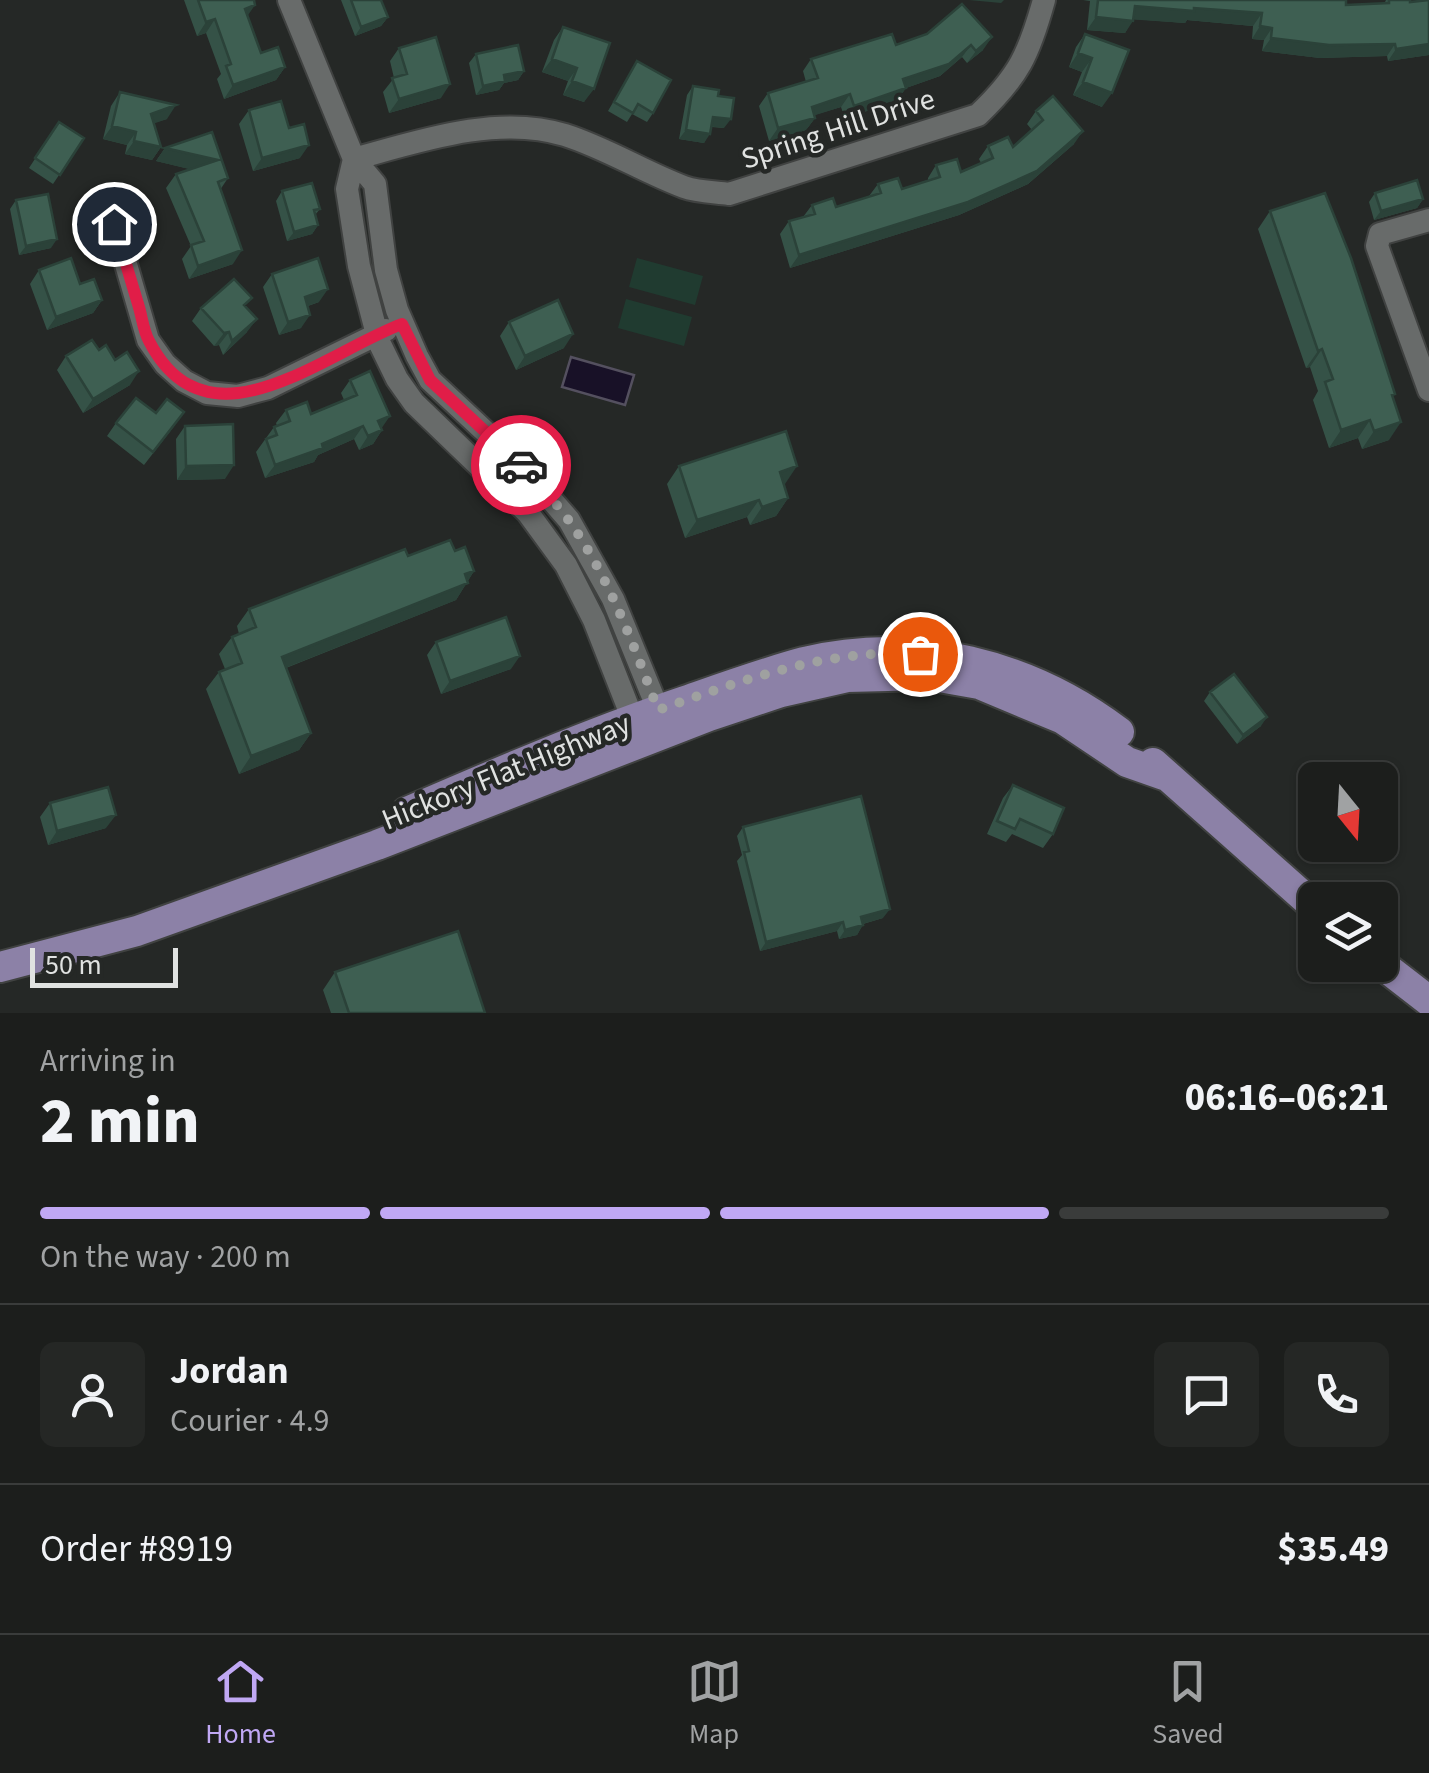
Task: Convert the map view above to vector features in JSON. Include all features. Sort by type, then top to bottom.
[{"type":"main road","name":"Hickory Flat Highway","points":[[0,967],[112,939],[377,845],[650,726],[814,684],[877,674],[928,675],[978,684],[1035,705],[1127,762],[1164,775],[1298,892]]},
{"type":"main road","points":[[1398,977],[1429,1001]]},
{"type":"street","points":[[288,0],[354,158],[375,184],[386,270],[402,324],[430,380],[520,465],[568,520],[613,598],[650,726]]},
{"type":"street","name":"Spring Hill Drive","points":[[354,158],[422,140],[487,129],[524,130],[562,134],[688,188],[729,194],[978,115],[1010,85],[1032,43],[1044,0]]},
{"type":"street","points":[[354,158],[348,189],[359,266],[376,334],[397,379],[414,403],[528,513],[566,565],[650,726]]},
{"type":"street","points":[[1429,220],[1380,234],[1378,246],[1429,390]]},
{"type":"street","points":[[114,224],[148,340],[165,364],[184,381],[207,393],[238,396],[268,388],[402,324]]},
{"type":"green space","points":[[637,258],[703,276],[695,305],[629,287]]},
{"type":"green space","points":[[626,299],[692,317],[684,346],[618,328]]},
{"type":"shaded area","points":[[571,357],[634,375],[625,405],[562,387]]},
{"type":"building","points":[[198,0],[254,0],[255,5],[245,9],[261,53],[278,47],[285,67],[233,85],[226,66],[231,64],[215,19],[206,22]]},
{"type":"building","points":[[351,0],[381,0],[388,17],[361,27]]},
{"type":"building","points":[[1098,0],[1346,0],[1346,5],[1429,0],[1429,44],[1396,49],[1395,44],[1329,45],[1271,38],[1272,28],[1260,26],[1262,13],[1135,6],[1133,21],[1096,17]]},
{"type":"building","points":[[962,4],[992,37],[976,51],[971,45],[949,64],[903,79],[906,88],[854,106],[850,94],[812,107],[815,118],[778,128],[768,93],[818,78],[811,59],[892,34],[896,45],[927,34]]},
{"type":"building","points":[[563,27],[610,43],[594,89],[572,81],[577,68],[552,59]]},
{"type":"building","points":[[1085,34],[1129,50],[1112,93],[1083,82],[1092,58],[1078,53]]},
{"type":"building","points":[[436,37],[450,84],[399,99],[392,78],[407,74],[399,48]]},
{"type":"building","points":[[518,45],[524,71],[504,75],[505,81],[483,86],[476,54]]},
{"type":"building","points":[[637,61],[671,80],[653,113],[638,104],[633,113],[614,102]]},
{"type":"building","points":[[693,86],[719,90],[718,96],[734,98],[731,119],[713,117],[710,134],[686,130]]},
{"type":"building","points":[[120,92],[176,105],[151,114],[161,147],[134,141],[136,132],[112,126]]},
{"type":"building","points":[[1053,96],[1083,131],[1037,171],[968,202],[799,255],[789,221],[815,214],[812,205],[833,198],[836,207],[881,193],[878,184],[898,178],[902,189],[940,177],[936,165],[957,159],[961,172],[993,158],[988,146],[1008,137],[1013,147],[1043,120],[1036,111]]},
{"type":"building","points":[[281,101],[289,128],[304,124],[309,145],[262,158],[249,110]]},
{"type":"building","points":[[59,122],[84,138],[60,175],[35,158]]},
{"type":"building","points":[[212,132],[228,178],[218,182],[242,250],[198,266],[191,245],[204,241],[176,174],[218,160],[165,148]]},
{"type":"building","points":[[1417,180],[1423,199],[1381,211],[1375,193]]},
{"type":"building","points":[[312,183],[320,209],[314,210],[318,225],[294,232],[282,191]]},
{"type":"building","points":[[1325,193],[1351,258],[1401,422],[1374,431],[1370,420],[1341,430],[1325,382],[1333,379],[1322,349],[1318,351],[1270,211]]},
{"type":"building","points":[[48,194],[57,239],[26,246],[16,200]]},
{"type":"building","points":[[71,258],[80,284],[94,279],[102,300],[56,317],[39,270]]},
{"type":"building","points":[[318,258],[328,289],[305,297],[310,315],[288,322],[272,274]]},
{"type":"building","points":[[234,279],[252,298],[244,305],[257,319],[232,341],[229,332],[224,333],[201,308]]},
{"type":"building","points":[[558,300],[573,334],[525,356],[509,322]]},
{"type":"building","points":[[92,340],[99,350],[106,345],[115,360],[127,352],[139,371],[93,399],[66,356]]},
{"type":"building","points":[[370,371],[390,416],[378,421],[382,430],[368,436],[363,426],[322,444],[323,448],[275,465],[266,439],[277,435],[274,427],[290,421],[286,410],[307,402],[311,414],[357,395],[350,380]]},
{"type":"building","points":[[136,398],[156,413],[167,399],[184,412],[153,452],[116,423]]},
{"type":"building","points":[[233,424],[234,465],[186,466],[185,426]]},
{"type":"building","points":[[786,431],[797,466],[780,472],[788,498],[762,507],[759,500],[697,520],[679,466]]},
{"type":"building","points":[[450,540],[455,551],[465,547],[474,571],[465,574],[468,583],[282,657],[311,733],[251,756],[219,672],[242,663],[232,637],[256,627],[249,609],[405,549],[408,556]]},
{"type":"building","points":[[506,617],[520,656],[450,681],[436,642]]},
{"type":"building","points":[[1234,674],[1267,717],[1243,735],[1210,692]]},
{"type":"building","points":[[1013,785],[1064,808],[1053,834],[1020,819],[1015,829],[997,821]]},
{"type":"building","points":[[108,787],[116,815],[57,831],[50,803]]},
{"type":"building","points":[[861,796],[890,909],[861,917],[863,925],[845,930],[843,922],[766,942],[744,852],[749,851],[743,827]]},
{"type":"building","points":[[458,931],[485,1013],[349,1013],[335,972]]},
{"type":"way so far","points":[[521,465],[555,502],[584,544],[613,598],[658,710],[804,662],[866,653],[920,654]]},
{"type":"route","points":[[114,224],[148,340],[165,364],[184,381],[207,393],[238,396],[268,388],[402,324],[430,380],[521,465]]}]
